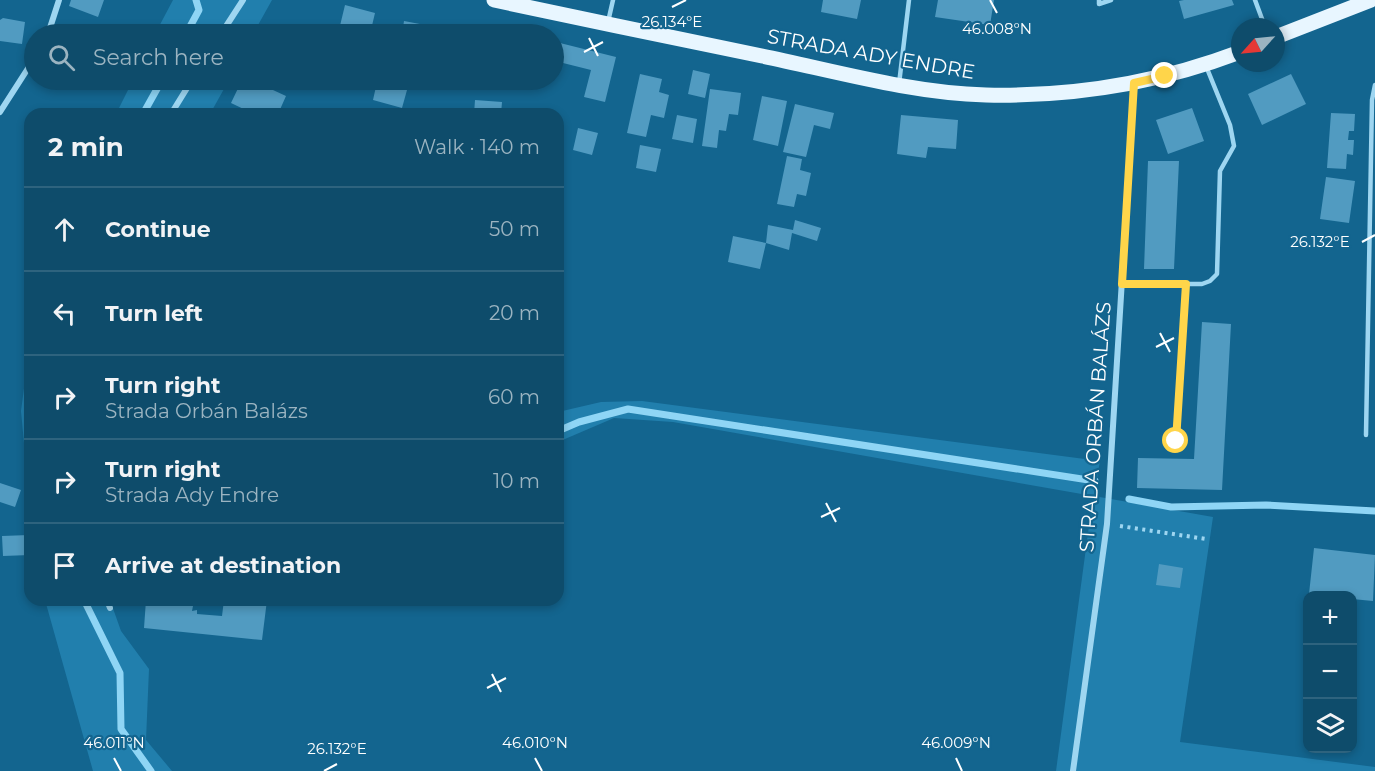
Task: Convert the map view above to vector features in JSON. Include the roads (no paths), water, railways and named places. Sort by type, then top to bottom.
[{"type":"main road","name":"STRADA ADY ENDRE","points":[[494,0],[899,84],[984,95],[1086,91],[1134,83],[1205,65],[1231,55]]},
{"type":"main road","points":[[1285,33],[1371,0]]},
{"type":"street","points":[[51,24],[59,0]]},
{"type":"street","points":[[227,24],[243,0]]},
{"type":"street","points":[[0,112],[24,75]]},
{"type":"street","name":"STRADA ORBÁN BALÁZS","points":[[1073,771],[1107,525],[1134,83]]},
{"type":"street","points":[[175,108],[186,90]]},
{"type":"lane","points":[[607,25],[613,0]]},
{"type":"lane","points":[[899,84],[909,0]]},
{"type":"lane","points":[[1099,0],[1099,4],[1111,0]]},
{"type":"lane","points":[[1255,0],[1262,18]]},
{"type":"lane","points":[[1122,284],[1202,284],[1210,281],[1217,274],[1220,171],[1234,146],[1230,125],[1205,65]]},
{"type":"lane","points":[[1366,435],[1372,112],[1375,85]]},
{"type":"lane","points":[[1176,441],[1186,284]]},
{"type":"waterway","points":[[191,24],[199,10],[196,0]]},
{"type":"waterway","points":[[146,108],[156,90]]},
{"type":"waterway","points":[[564,428],[628,409],[1095,481]]},
{"type":"waterway","points":[[1129,499],[1171,507],[1266,505],[1375,511]]},
{"type":"waterway","points":[[87,606],[120,673],[121,729],[151,771]]}]
